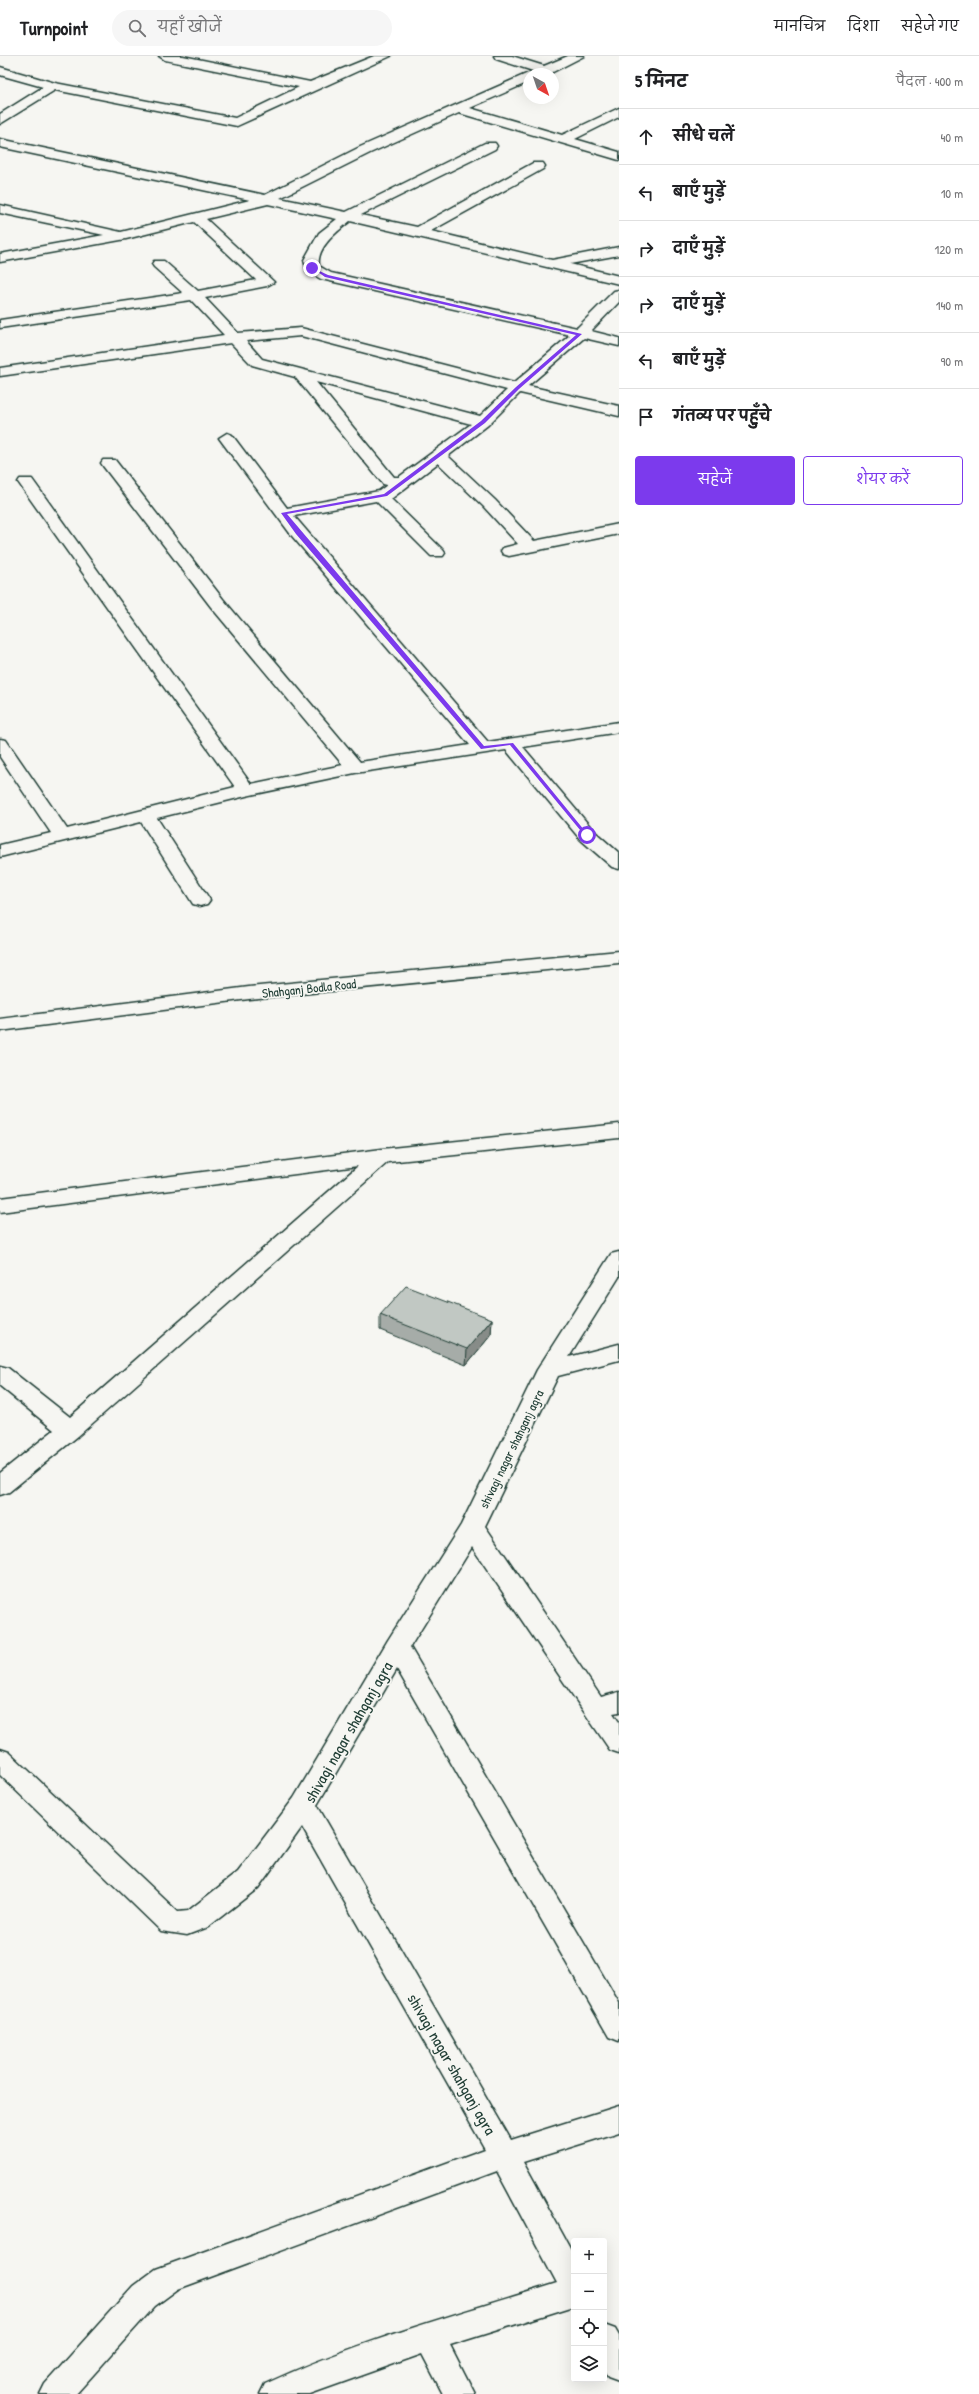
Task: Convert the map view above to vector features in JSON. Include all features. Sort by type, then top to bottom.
[{"type":"street","points":[[165,56],[311,86]]},
{"type":"street","points":[[0,71],[53,86],[237,122],[311,86],[385,56]]},
{"type":"street","points":[[500,56],[531,68]]},
{"type":"street","points":[[550,68],[578,56]]},
{"type":"street","points":[[0,258],[126,236],[264,201],[365,150],[523,81]]},
{"type":"street","points":[[0,120],[53,86]]},
{"type":"street","points":[[458,109],[619,156]]},
{"type":"street","points":[[565,139],[619,112]]},
{"type":"street","points":[[0,142],[264,201],[419,232],[619,280]]},
{"type":"street","points":[[490,146],[347,217],[324,236],[311,260],[312,268],[318,273],[619,342]]},
{"type":"street","points":[[419,232],[538,166]]},
{"type":"street","points":[[0,209],[126,236]]},
{"type":"street","points":[[0,324],[195,296],[267,282],[196,218]]},
{"type":"street","points":[[549,264],[619,251]]},
{"type":"street","points":[[159,264],[195,296],[255,361],[483,422]]},
{"type":"street","points":[[284,513],[385,495],[483,422],[518,388],[580,334],[619,294]]},
{"type":"street","points":[[0,372],[234,338],[301,332],[518,388],[619,411]]},
{"type":"street","points":[[301,374],[389,481],[402,482]]},
{"type":"street","points":[[227,438],[298,533],[483,748]]},
{"type":"street","points":[[438,455],[489,503],[530,547]]},
{"type":"street","points":[[109,462],[217,603],[355,768]]},
{"type":"street","points":[[26,482],[246,790]]},
{"type":"street","points":[[385,495],[383,500],[438,553]]},
{"type":"street","points":[[509,551],[619,529]]},
{"type":"street","points":[[0,851],[147,816],[246,790],[355,768],[619,727]]},
{"type":"street","points":[[0,744],[63,836]]},
{"type":"street","points":[[511,744],[587,835],[619,863]]},
{"type":"street","points":[[147,816],[200,900]]},
{"type":"street","name":"Shahganj Bodla Road","points":[[0,1025],[249,993],[619,958]]},
{"type":"street","points":[[0,1206],[382,1156],[619,1131]]},
{"type":"street","points":[[0,1486],[70,1430],[382,1156]]},
{"type":"street","name":"shivagi nagar shahganj agra","points":[[571,2279],[504,2155],[303,1805],[397,1647],[472,1527],[549,1370],[619,1259]]},
{"type":"street","points":[[549,1370],[619,1352]]},
{"type":"street","points":[[0,1374],[70,1430]]},
{"type":"street","points":[[472,1527],[607,1705],[619,1743]]},
{"type":"street","points":[[397,1647],[619,2029]]},
{"type":"street","points":[[0,1758],[171,1923],[187,1924],[198,1919],[248,1880],[303,1805]]},
{"type":"street","points":[[56,2394],[144,2296],[167,2279],[504,2155],[619,2119]]},
{"type":"street","points":[[294,2390],[430,2337],[571,2293]]},
{"type":"street","points":[[430,2337],[459,2394]]},
{"type":"street","points":[[607,2345],[619,2367]]},
{"type":"building","points":[[406,1286],[492,1319],[467,1349],[380,1315]]},
{"type":"route","points":[[312,268],[318,273],[326,276],[580,334],[518,388],[483,422],[385,495],[284,513],[298,533],[483,748],[511,744],[587,835]]}]
